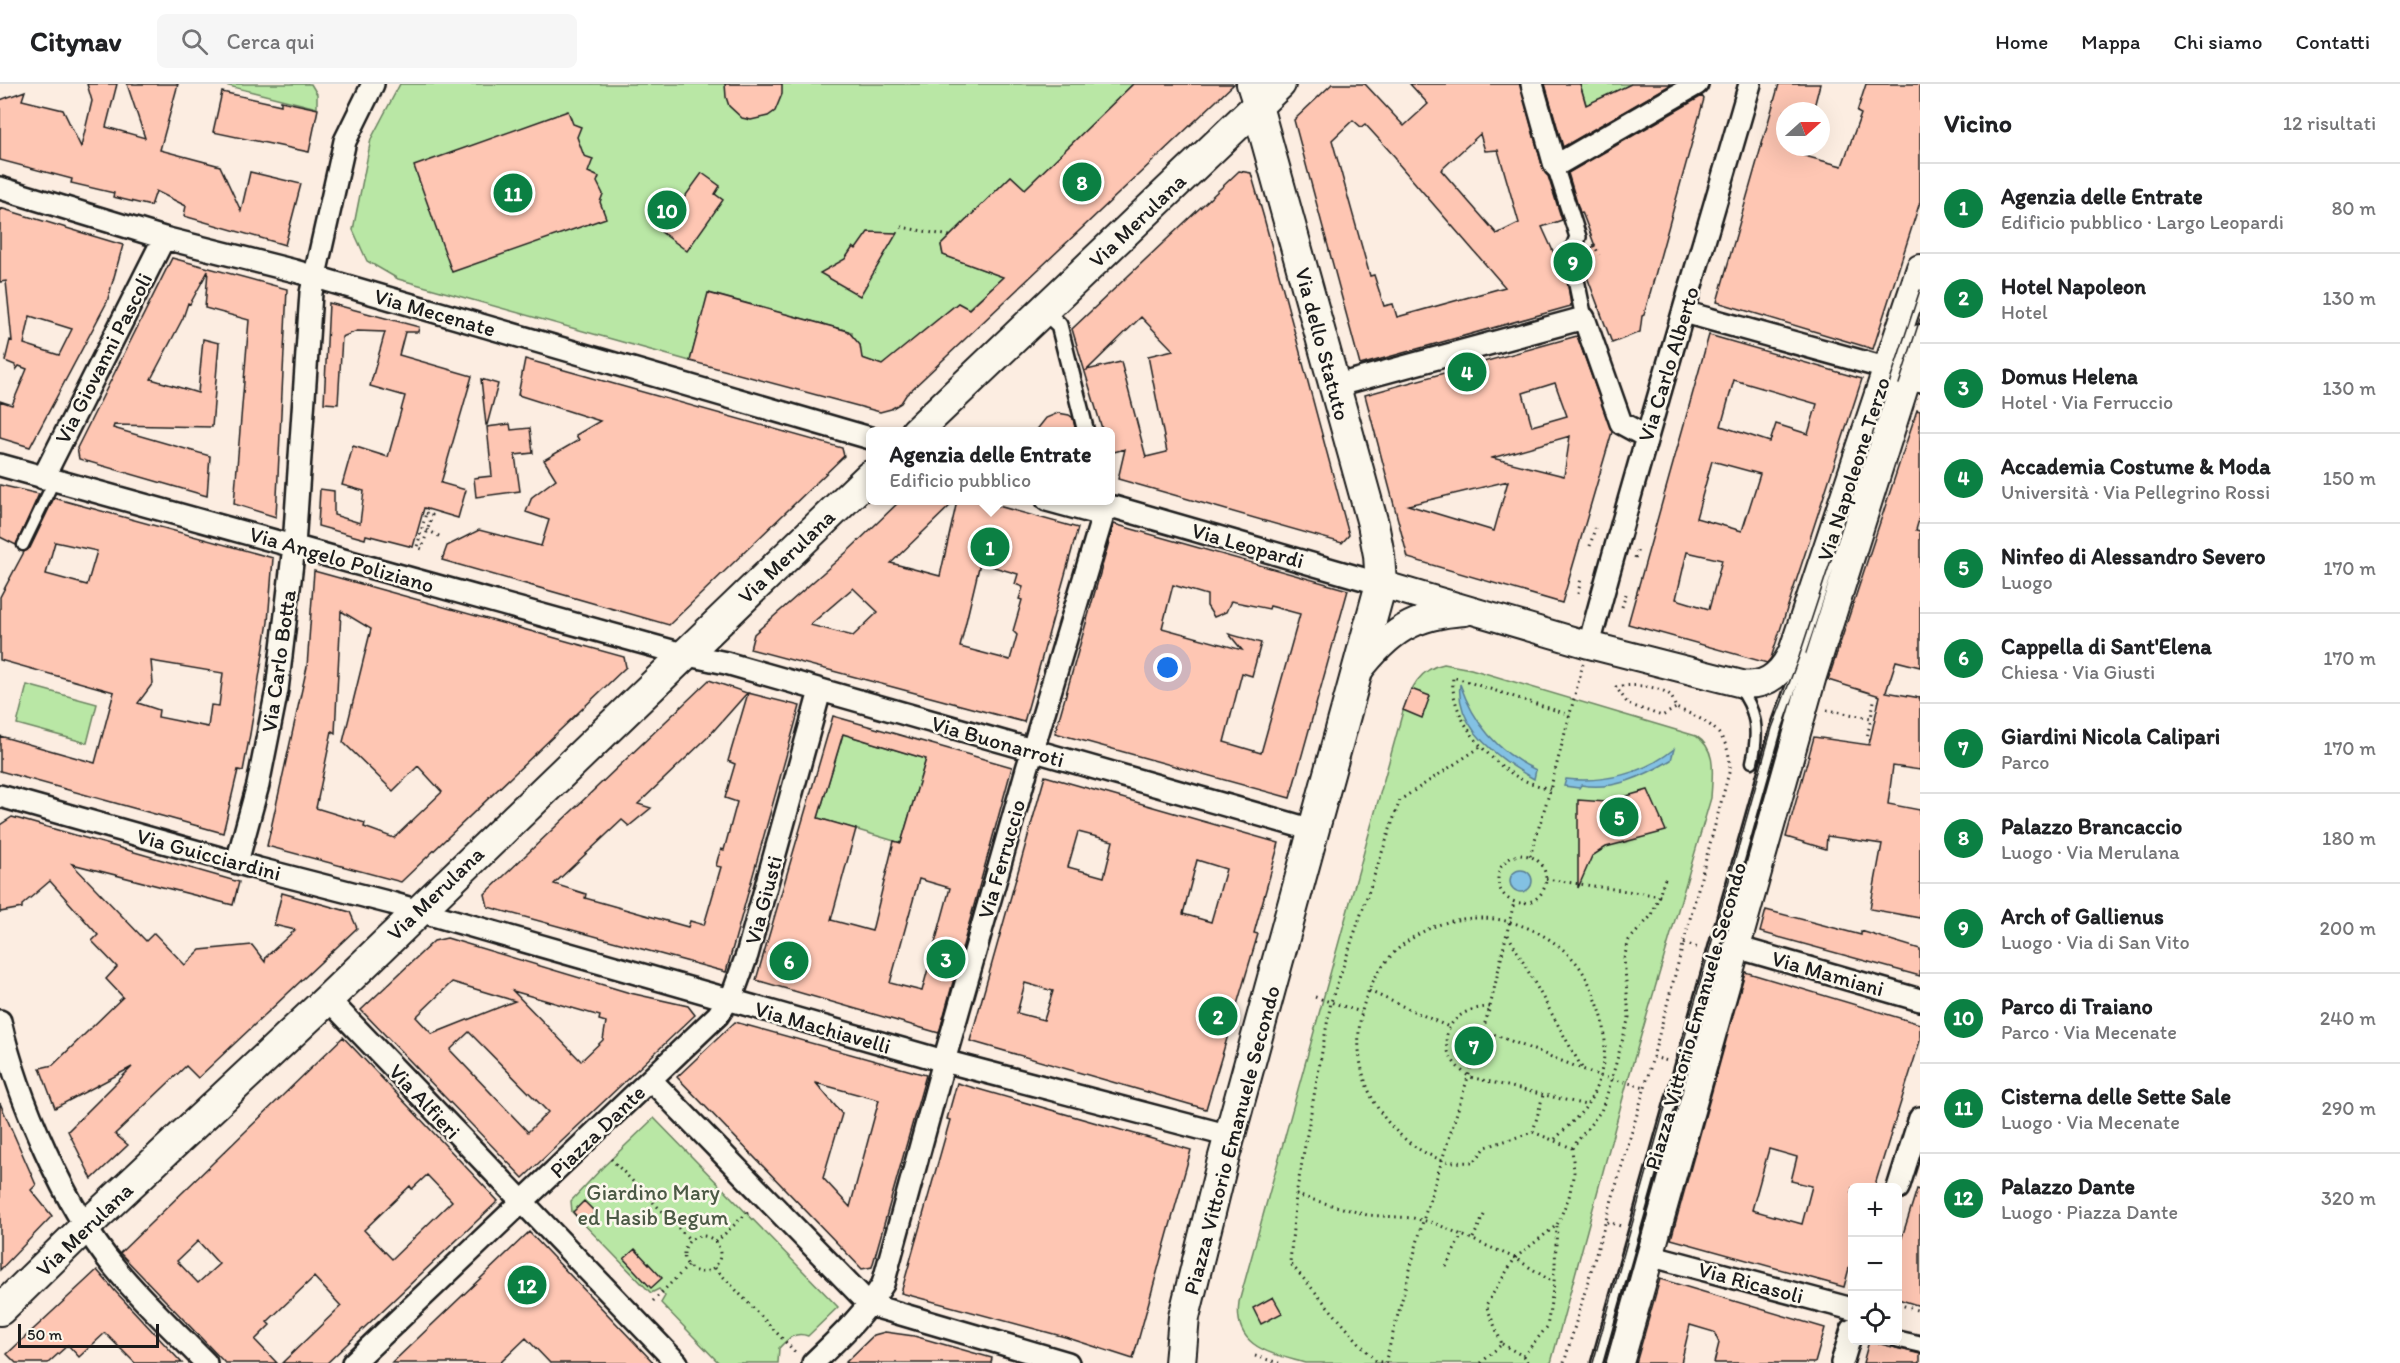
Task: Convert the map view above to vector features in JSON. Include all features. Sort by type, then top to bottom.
[{"type":"main road","name":"Via Merulana","points":[[921,427],[1043,310],[1254,95],[1280,84]]},
{"type":"main road","name":"Via dello Statuto","points":[[1254,95],[1373,524],[1379,555],[1381,584]]},
{"type":"main road","name":"Via Napoleone Terzo","points":[[1903,373],[1920,340]]},
{"type":"main road","name":"Via Merulana","points":[[1,1307],[328,999],[866,480]]},
{"type":"main road","name":"Piazza Vittorio Emanuele Secondo","points":[[1180,1363],[1184,1317],[1230,1136],[1381,584]]},
{"type":"street","name":"Via Carlo Botta","points":[[237,862],[258,785],[277,690],[294,546],[311,292],[345,141],[373,84]]},
{"type":"street","points":[[1532,84],[1578,237],[1572,263],[1584,318],[1621,423],[1646,436]]},
{"type":"street","points":[[1555,166],[1697,84]]},
{"type":"street","name":"Via Carlo Alberto","points":[[1589,645],[1646,436],[1750,84]]},
{"type":"street","name":"Via Mecenate","points":[[0,188],[164,238],[315,277],[866,437]]},
{"type":"street","name":"Via Giovanni Pascoli","points":[[49,480],[164,238]]},
{"type":"street","name":"Via Napoleone Terzo","points":[[1797,671],[1903,373],[1920,268]]},
{"type":"street","points":[[1043,310],[1059,325],[1085,427]]},
{"type":"street","points":[[1684,312],[1903,373]]},
{"type":"street","points":[[1334,386],[1584,318]]},
{"type":"street","name":"Via Angelo Poliziano","points":[[0,465],[683,654]]},
{"type":"street","name":"Via Leopardi","points":[[1081,505],[1107,508],[1381,584]]},
{"type":"street","name":"Via Ferruccio","points":[[870,1305],[883,1284],[1032,750],[1107,508]]},
{"type":"street","name":"Piazza Vittorio Emanuele Secondo","points":[[1381,584],[1589,645],[1736,683],[1754,685],[1797,671],[1736,947],[1649,1255]]},
{"type":"street","name":"Piazza Vittorio Emanuele Secondo","points":[[1356,675],[1378,647],[1404,627],[1433,617],[1471,611]]},
{"type":"street","name":"Via Buonarroti","points":[[683,654],[726,663],[1313,830]]},
{"type":"street","name":"Via Giusti","points":[[651,1080],[718,1015],[729,999],[747,955],[820,691]]},
{"type":"street","name":"Via Guicciardini","points":[[0,796],[418,910]]},
{"type":"street","name":"Via Machiavelli","points":[[418,910],[944,1061],[1230,1136]]},
{"type":"street","name":"Via Mamiani","points":[[1736,947],[1920,1000]]},
{"type":"street","name":"Via Alfieri","points":[[328,999],[522,1203]]},
{"type":"street","points":[[0,1022],[12,1063],[33,1119],[86,1226],[115,1269],[206,1363]]},
{"type":"street","name":"Piazza Dante","points":[[353,1363],[651,1080],[870,1305]]},
{"type":"street","points":[[1900,1183],[1920,1119]]},
{"type":"street","points":[[522,1203],[677,1363]]},
{"type":"street","points":[[1620,1363],[1649,1255]]},
{"type":"street","name":"Via Ricasoli","points":[[1649,1255],[1848,1308]]},
{"type":"street","points":[[804,1358],[870,1305],[1068,1363]]},
{"type":"street","points":[[1902,1340],[1920,1344]]},
{"type":"street","points":[[1842,1363],[1848,1343]]},
{"type":"lane","name":"Via Napoleone Terzo","points":[[1903,373],[1920,301]]},
{"type":"lane","points":[[23,546],[49,480]]},
{"type":"lane","name":"Piazza Vittorio Emanuele Secondo","points":[[1597,1363],[1776,729],[1797,671]]},
{"type":"lane","points":[[1736,683],[1749,703],[1755,720],[1757,732],[1752,762]]},
{"type":"path","points":[[901,227],[950,236]]},
{"type":"path","points":[[426,513],[432,514],[427,530],[422,549],[417,547],[420,528],[426,513]]},
{"type":"path","points":[[1590,546],[1595,528]]},
{"type":"path","points":[[427,530],[441,537]]},
{"type":"path","points":[[1578,594],[1581,578]]},
{"type":"path","points":[[1622,607],[1627,591]]},
{"type":"path","points":[[1530,856],[1589,645]]},
{"type":"path","points":[[1550,789],[1518,777],[1470,734],[1460,714],[1452,689],[1453,677],[1570,715]]},
{"type":"path","points":[[1564,1363],[1646,1088],[1728,785],[1730,762],[1723,740],[1712,726],[1703,719],[1676,708],[1671,696],[1666,693],[1637,684],[1616,687],[1628,704],[1662,716],[1676,708]]},
{"type":"path","points":[[1870,739],[1867,738],[1874,701],[1879,702]]},
{"type":"path","points":[[1826,710],[1871,718]]},
{"type":"path","points":[[1482,746],[1400,800],[1331,1002],[1296,1195],[1290,1263],[1375,1361],[1386,1363],[1423,1221],[1470,1077],[1490,1007],[1514,902]]},
{"type":"path","points":[[1522,855],[1530,856],[1541,865],[1546,879],[1541,893],[1535,899],[1521,903],[1514,902],[1502,893],[1498,886],[1499,871],[1508,859],[1522,855]]},
{"type":"path","points":[[1523,1356],[1547,1327],[1554,1283],[1557,1225],[1569,1197],[1574,1172],[1572,1148],[1601,1111],[1629,1017],[1624,958],[1629,940],[1652,915],[1661,896],[1666,876]]},
{"type":"path","points":[[1546,879],[1661,896]]},
{"type":"path","points":[[1553,1140],[1586,1105],[1600,1076],[1605,1044],[1601,1013],[1590,983],[1572,957],[1548,937],[1529,927],[1510,921],[1477,917],[1446,922],[1416,935],[1391,956],[1372,982],[1361,1012],[1357,1040],[1360,1069],[1370,1096],[1386,1120],[1407,1140],[1442,1159],[1474,1162],[1486,1147],[1533,1132],[1572,1148]]},
{"type":"path","points":[[1507,933],[1582,1069]]},
{"type":"path","points":[[1684,943],[1698,948]]},
{"type":"path","points":[[1369,991],[1449,1027]]},
{"type":"path","points":[[1315,997],[1361,1012]]},
{"type":"path","points":[[1490,1007],[1476,1007],[1465,1011],[1449,1027],[1446,1049],[1457,1069],[1470,1077],[1586,1105]]},
{"type":"path","points":[[1483,1030],[1600,1076],[1646,1088]]},
{"type":"path","points":[[1653,1057],[1668,1062],[1671,1051]]},
{"type":"path","points":[[1533,1132],[1543,1095]]},
{"type":"path","points":[[611,1160],[690,1240]]},
{"type":"path","points":[[1296,1195],[1367,1215],[1413,1218],[1462,1234],[1515,1258],[1554,1283]]},
{"type":"path","points":[[716,1242],[749,1211]]},
{"type":"path","points":[[1473,1239],[1486,1211]]},
{"type":"path","points":[[1607,1222],[1626,1227]]},
{"type":"path","points":[[1528,1363],[1523,1356],[1502,1344],[1486,1305],[1515,1258],[1557,1225]]},
{"type":"path","points":[[1446,1267],[1462,1234]]},
{"type":"path","points":[[704,1236],[716,1242],[721,1256],[715,1268],[701,1273],[688,1266],[684,1252],[690,1240],[704,1236]]},
{"type":"path","points":[[653,1301],[688,1266]]},
{"type":"path","points":[[715,1268],[804,1358]]},
{"type":"path","points":[[1902,1305],[1918,1310]]},
{"type":"path","points":[[1481,1363],[1502,1344]]},
{"type":"path","points":[[1255,1356],[1279,1363]]},
{"type":"green space","points":[[221,84],[311,84],[317,94],[317,108]]},
{"type":"green space","points":[[400,84],[1133,84],[1025,189],[1011,176],[941,245],[943,255],[1003,277],[968,309],[882,365],[859,357],[860,345],[852,336],[852,332],[709,293],[690,361],[398,279],[367,261],[353,230],[371,139]]},
{"type":"green space","points":[[1580,84],[1631,84],[1587,107]]},
{"type":"green space","points":[[1444,664],[1471,669],[1696,736],[1708,748],[1711,756],[1711,798],[1627,1083],[1551,1363],[1305,1363],[1267,1351],[1248,1339],[1242,1330],[1239,1302],[1403,711],[1409,695],[1422,675]]},
{"type":"green space","points":[[27,685],[97,704],[87,743],[17,724]]},
{"type":"green space","points":[[843,734],[926,759],[901,843],[818,818]]},
{"type":"green space","name":"Giardino Mary ed Hasib Begum","points":[[654,1118],[838,1307],[808,1336],[795,1335],[785,1342],[779,1348],[778,1363],[719,1363],[661,1303],[665,1296],[659,1289],[651,1293],[572,1212],[571,1201]]},
{"type":"water","points":[[1460,684],[1472,712],[1489,736],[1510,755],[1536,770],[1534,779],[1507,762],[1482,741],[1465,715],[1460,700]]},
{"type":"water","points":[[1674,749],[1671,760],[1628,781],[1605,786],[1581,785],[1579,788],[1564,786],[1566,779],[1594,780],[1636,771],[1650,765]]},
{"type":"water","points":[[1521,870],[1529,873],[1532,881],[1529,889],[1521,892],[1513,889],[1510,881],[1513,873]]},
{"type":"building","points":[[87,84],[117,84],[106,127],[145,138],[127,84],[178,84],[160,150],[220,166],[241,211],[250,172],[301,184],[285,245],[184,216],[186,206],[156,191],[151,206],[113,197],[114,193],[71,183],[72,179],[0,160],[0,100],[25,91],[22,100],[63,110],[81,147],[92,101]]},
{"type":"building","points":[[725,84],[782,84],[782,94],[775,111],[768,116],[751,120],[742,118],[729,106]]},
{"type":"building","points":[[1133,84],[1234,84],[906,395],[901,403],[880,412],[690,361],[708,293],[848,331],[860,345],[862,358],[882,365],[958,303],[969,309],[1003,277],[943,255],[941,245],[1011,176],[1025,189]]},
{"type":"building","points":[[1332,84],[1365,84],[1404,126],[1428,104],[1410,84],[1520,84],[1543,169],[1548,176],[1562,220],[1542,227],[1558,262],[1561,261],[1565,265],[1571,306],[1360,365],[1294,120]],"holes":[[[1353,120],[1361,127],[1365,124],[1396,158],[1396,161],[1505,287],[1397,317],[1393,304],[1384,306],[1374,275],[1370,276],[1332,140]],[[1480,134],[1485,151],[1498,150],[1519,223],[1497,234],[1441,170]]]},
{"type":"building","points":[[1545,84],[1580,84],[1586,105],[1631,84],[1672,84],[1563,147]]},
{"type":"building","points":[[1779,84],[1820,84],[1815,102],[1776,102],[1776,156],[1805,156],[1842,166],[1861,114],[1857,112],[1866,84],[1920,84],[1920,202],[1873,349],[1717,302]]},
{"type":"building","points":[[222,92],[281,105],[281,101],[318,109],[309,152],[213,132]]},
{"type":"building","points":[[1702,96],[1704,99],[1642,316],[1640,332],[1612,343],[1580,258],[1583,252],[1595,246],[1582,212],[1580,213],[1568,173]]},
{"type":"building","points":[[568,111],[573,124],[581,127],[577,137],[584,156],[593,159],[588,172],[599,177],[597,182],[603,194],[600,202],[606,218],[452,272],[414,166]]},
{"type":"building","points":[[1239,171],[1251,173],[1349,535],[1342,543],[1118,479],[1125,449],[1115,452],[1115,427],[1101,427],[1072,329]],"holes":[[[1141,317],[1173,350],[1148,356],[1167,452],[1146,457],[1121,362],[1087,370]]]},
{"type":"building","points":[[702,173],[720,186],[715,194],[723,200],[687,251],[660,231]]},
{"type":"building","points":[[0,208],[123,245],[107,302],[30,447],[0,438],[0,401],[12,405],[27,369],[19,366],[16,370],[15,365],[5,361],[10,340],[12,341],[6,281],[0,282]],"holes":[[[30,316],[72,329],[59,355],[24,344]]]},
{"type":"building","points":[[868,232],[897,233],[860,296],[820,273],[845,259],[853,247],[856,249]]},
{"type":"building","points":[[172,258],[287,289],[276,517],[234,504],[249,320],[205,308],[208,271],[190,304],[188,303],[183,318],[151,379],[198,393],[203,339],[219,343],[212,427],[114,425],[113,428],[210,456],[207,496],[79,459],[77,448]]},
{"type":"building","points":[[329,303],[419,327],[418,332],[405,332],[399,355],[472,376],[441,483],[466,490],[458,518],[424,508],[413,547],[366,535],[365,539],[318,526],[320,489],[334,491],[334,515],[360,523],[364,491],[342,485],[353,446],[388,457],[405,396],[370,386],[385,332],[357,331],[342,337],[338,404],[324,403]]},
{"type":"building","points":[[1709,335],[1862,379],[1771,658],[1767,663],[1628,624]],"holes":[[[1734,380],[1817,404],[1808,434],[1776,424],[1770,442],[1721,426]],[[1712,461],[1760,474],[1742,531],[1696,518]],[[1687,552],[1722,560],[1709,609],[1676,599]]]},
{"type":"building","points":[[1577,336],[1612,432],[1562,603],[1408,558],[1365,395]],"holes":[[[1555,383],[1567,416],[1532,426],[1523,393]],[[1570,436],[1564,476],[1492,458]],[[1508,481],[1494,531],[1408,505]]]},
{"type":"building","points":[[525,359],[842,448],[844,456],[669,625],[442,560],[447,546],[479,530],[541,546],[549,520],[526,512],[532,497],[556,479],[544,460],[579,440],[576,435],[600,421],[518,395]]},
{"type":"building","points":[[481,379],[498,384],[487,425],[486,425]]},
{"type":"building","points":[[1917,410],[1920,411],[1920,516],[1916,530],[1920,531],[1920,667],[1896,661],[1886,692],[1920,698],[1920,770],[1893,766],[1888,804],[1920,810],[1920,918],[1870,909],[1882,844],[1827,836],[1826,849],[1786,837],[1814,737],[1869,745],[1880,696],[1828,680]]},
{"type":"building","points":[[1058,413],[1069,415],[1073,418],[1075,427],[1039,427],[1046,418]]},
{"type":"building","points":[[510,424],[511,430],[530,428],[533,453],[515,455],[520,491],[476,497],[474,478],[492,476],[487,427]]},
{"type":"building","points":[[0,485],[39,494],[16,545],[0,537]]},
{"type":"building","points":[[54,498],[273,558],[268,622],[250,734],[243,771],[238,770],[223,833],[0,771],[0,736],[95,763],[114,692],[0,660],[0,597],[24,552],[30,548]],"holes":[[[55,542],[97,551],[87,585],[46,574]],[[151,661],[223,673],[219,706],[211,705],[208,727],[158,717],[159,710],[138,703],[153,683]]]},
{"type":"building","points":[[896,505],[951,505],[891,563],[940,576],[956,505],[995,505],[1078,528],[1024,722],[750,649],[754,634]],"holes":[[[980,563],[1018,574],[1015,584],[1023,587],[1019,599],[1022,600],[1013,631],[1017,635],[1010,660],[960,647]],[[853,588],[878,612],[853,636],[810,625]]]},
{"type":"building","points":[[1114,524],[1348,590],[1290,798],[1055,733]],"holes":[[[1173,585],[1207,595],[1207,606],[1214,617],[1226,612],[1231,601],[1269,609],[1270,606],[1300,614],[1261,753],[1224,742],[1242,673],[1252,676],[1261,643],[1229,634],[1242,650],[1162,628]]]},
{"type":"building","points":[[314,571],[624,657],[626,667],[401,882],[267,846],[307,667]],"holes":[[[341,611],[371,629],[343,742],[393,791],[418,766],[442,792],[394,838],[364,827],[365,823],[316,808],[332,731],[335,733]]]},
{"type":"building","points":[[709,680],[747,693],[708,737],[638,804],[651,808],[629,826],[622,820],[554,884],[586,894],[585,898],[688,927],[690,921],[704,925],[721,867],[716,866],[718,858],[721,849],[724,850],[737,802],[725,798],[735,764],[728,761],[748,693],[800,706],[726,972],[488,907],[485,894]]},
{"type":"building","points":[[1411,689],[1430,696],[1422,718],[1403,710]]},
{"type":"building","points":[[833,716],[1012,767],[939,1033],[756,980]],"holes":[[[843,734],[926,759],[901,843],[894,841],[872,931],[831,920],[856,829],[818,818]],[[919,879],[950,888],[922,991],[890,983]]]},
{"type":"building","points":[[1045,776],[1279,843],[1254,933],[1258,934],[1206,1109],[970,1041]],"holes":[[[1078,832],[1113,841],[1104,877],[1068,867]],[[1197,860],[1226,869],[1211,922],[1183,914]],[[1025,983],[1053,991],[1044,1020],[1017,1013]]]},
{"type":"building","points":[[1648,790],[1666,831],[1606,847],[1592,856],[1578,888],[1578,800],[1606,802]]},
{"type":"building","points":[[12,817],[239,882],[233,905],[72,864],[146,941],[154,933],[185,965],[200,950],[252,945],[265,962],[266,957],[295,930],[274,925],[282,893],[350,912],[357,928],[198,1078],[186,1066],[115,1134],[128,1145],[92,1179],[68,1131],[132,1067],[55,1108],[40,1068],[53,1065],[123,997],[106,979],[117,967],[92,941],[98,935],[50,881],[22,905],[22,908],[0,912],[0,825]]},
{"type":"building","points":[[1766,910],[1861,935],[1861,931],[1920,949],[1920,976],[1760,932]]},
{"type":"building","points":[[447,938],[630,993],[688,1006],[695,1015],[523,1178],[361,1010],[434,941]],"holes":[[[452,982],[515,1001],[432,1034],[416,1017]],[[513,991],[600,1016],[599,1020],[606,1022],[603,1040],[581,1061]],[[469,1032],[548,1112],[528,1132],[450,1050]]]},
{"type":"building","points":[[1745,972],[1920,1024],[1920,1041],[1876,1183],[1848,1183],[1848,1272],[1844,1287],[1671,1239]],"holes":[[[1769,1149],[1797,1157],[1791,1181],[1812,1186],[1802,1224],[1752,1210]]]},
{"type":"building","points":[[735,1022],[926,1075],[872,1267],[862,1269],[677,1077]],"holes":[[[816,1083],[879,1100],[850,1207],[823,1178],[842,1114]]]},
{"type":"building","points":[[343,1037],[498,1201],[327,1363],[282,1363],[341,1306],[314,1277],[267,1322],[270,1325],[255,1340],[277,1363],[225,1363],[120,1253]],"holes":[[[427,1175],[452,1201],[392,1259],[364,1230],[410,1186],[412,1189]],[[198,1241],[219,1264],[198,1283],[177,1261]]]},
{"type":"building","points":[[957,1083],[1191,1150],[1133,1359],[1065,1337],[901,1293],[950,1120],[947,1119]]},
{"type":"building","points":[[0,1103],[36,1185],[31,1190],[52,1216],[0,1270]]},
{"type":"building","points":[[1917,1189],[1920,1190],[1920,1306],[1902,1300],[1902,1237]]},
{"type":"building","points":[[584,1201],[595,1212],[583,1224],[573,1212]]},
{"type":"building","points":[[529,1232],[654,1363],[550,1363],[526,1338],[500,1363],[392,1363]]},
{"type":"building","points":[[635,1249],[662,1278],[651,1288],[624,1259]]},
{"type":"building","points":[[97,1270],[182,1363],[135,1363],[105,1333],[79,1357],[68,1345],[48,1363],[16,1363],[7,1354]]},
{"type":"building","points":[[1660,1279],[1825,1328],[1815,1363],[1714,1363],[1719,1343],[1714,1332],[1690,1325],[1681,1363],[1636,1363]]},
{"type":"building","points":[[1273,1297],[1282,1313],[1261,1324],[1253,1308]]},
{"type":"building","points":[[885,1332],[914,1336],[992,1358],[991,1363],[845,1363],[874,1335]]},
{"type":"building","points":[[1868,1345],[1885,1345],[1920,1354],[1920,1363],[1863,1363]]},
{"type":"tram line","points":[[1593,1363],[1772,728],[1799,657],[1920,290]]},
{"type":"tram line","points":[[1899,384],[1920,319]]},
{"type":"place","name":"Palazzo Brancaccio","points":[[1082,182]]},
{"type":"place","name":"Cisterna delle Sette Sale","points":[[513,193]]},
{"type":"place","name":"Parco di Traiano","points":[[667,210]]},
{"type":"place","name":"Arch of Gallienus","points":[[1573,262]]},
{"type":"place","name":"Accademia Costume & Moda","points":[[1467,372]]},
{"type":"place","name":"Agenzia delle Entrate","points":[[990,547]]},
{"type":"place","name":"Ninfeo di Alessandro Severo","points":[[1619,817]]},
{"type":"place","name":"Domus Helena","points":[[946,959]]},
{"type":"place","name":"Cappella di Sant'Elena","points":[[789,961]]},
{"type":"place","name":"Hotel Napoleon","points":[[1218,1016]]},
{"type":"place","name":"Giardini Nicola Calipari","points":[[1474,1046]]},
{"type":"place","name":"Palazzo Dante","points":[[527,1285]]}]
